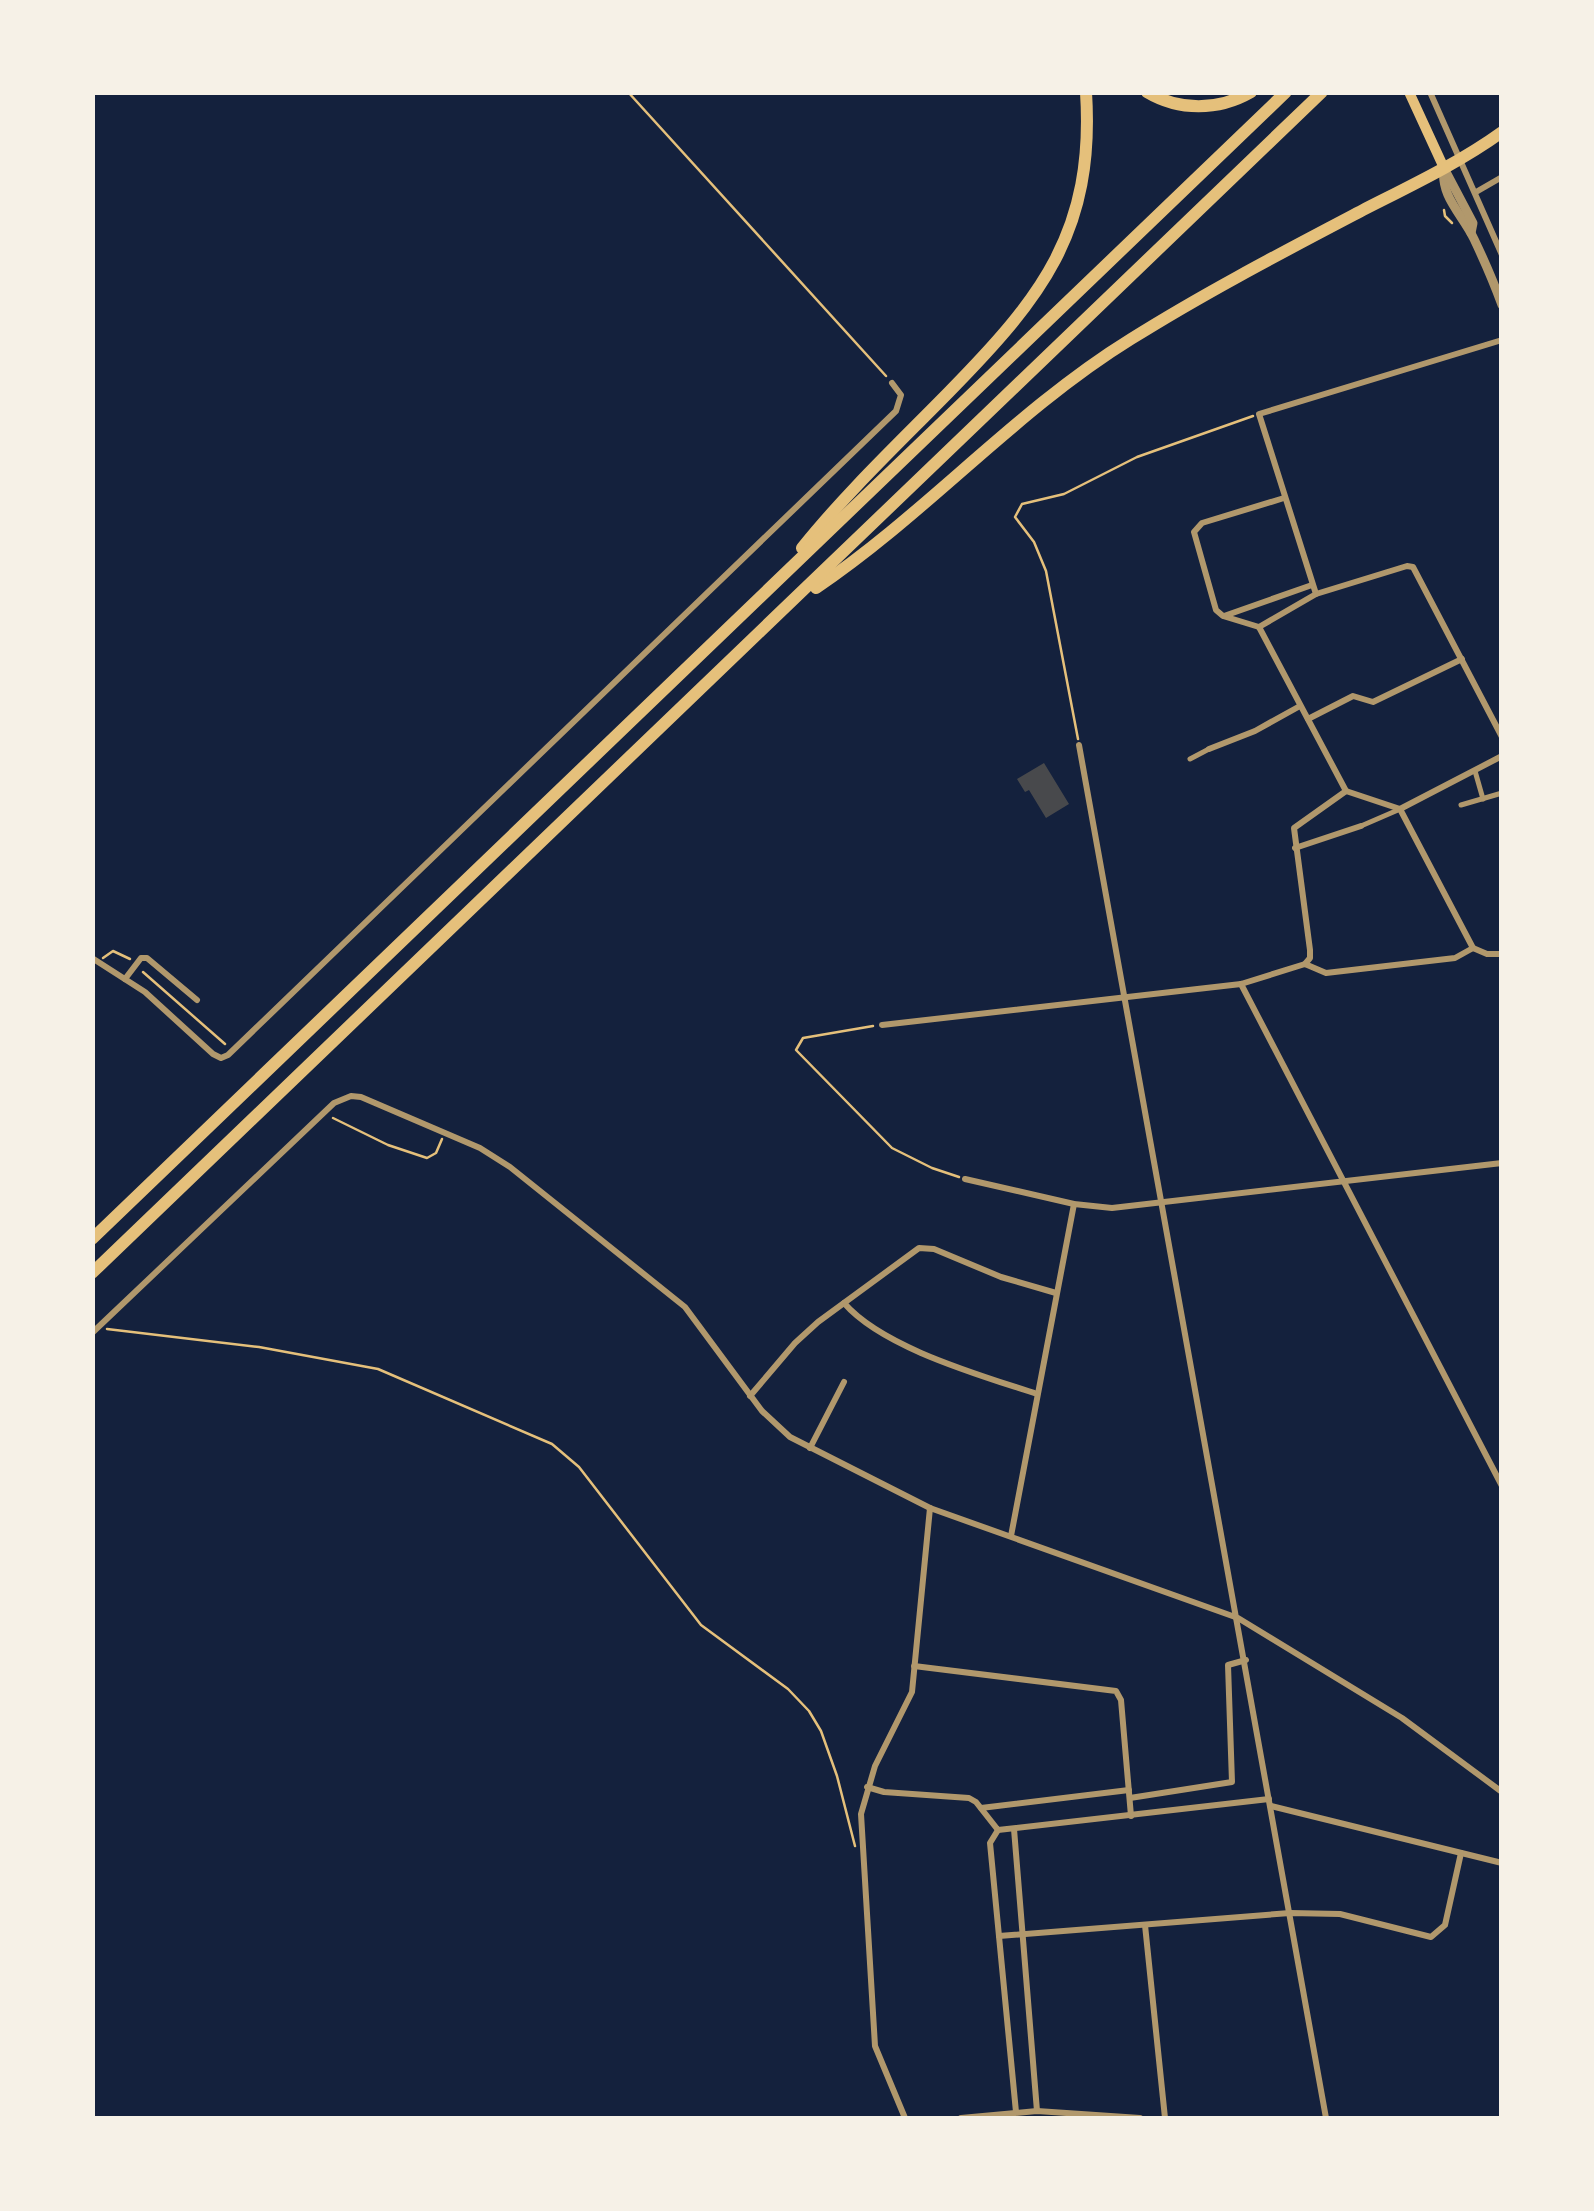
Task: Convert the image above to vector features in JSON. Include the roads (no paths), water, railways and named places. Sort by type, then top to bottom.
[{"type":"highway","points":[[766,591],[830,514],[1001,340],[1035,296],[1066,236],[1082,185],[1087,142],[1086,92]]},
{"type":"highway","points":[[1147,92],[1165,102],[1195,107],[1227,102],[1250,92]]},
{"type":"highway","points":[[92,1239],[1286,92]]},
{"type":"highway","points":[[92,1273],[1322,92]]},
{"type":"highway","points":[[784,610],[868,553],[1046,397],[1128,340],[1227,282],[1444,168],[1502,132]]},
{"type":"main road","points":[[1409,92],[1444,168]]},
{"type":"street","points":[[1430,92],[1502,255]]},
{"type":"street","points":[[1444,168],[1473,224],[1471,233],[1501,300]]},
{"type":"street","points":[[1476,192],[1502,177]]},
{"type":"street","points":[[1314,589],[1259,414],[1502,340]]},
{"type":"street","points":[[96,960],[160,1004],[213,1054],[221,1058],[228,1055],[889,418],[902,400],[892,382]]},
{"type":"street","points":[[1284,498],[1202,523],[1194,532],[1216,610],[1222,616],[1260,628],[1346,792],[1400,808],[1473,948],[1487,954],[1502,954]]},
{"type":"street","points":[[1222,616],[1314,589],[1406,566],[1413,568],[1502,738]]},
{"type":"street","points":[[1260,628],[1314,589]]},
{"type":"street","points":[[1308,719],[1353,696],[1373,702],[1462,658]]},
{"type":"street","points":[[1190,758],[1255,731],[1300,706]]},
{"type":"street","points":[[1079,745],[1326,2118]]},
{"type":"street","points":[[1295,848],[1361,826],[1500,758],[1502,769]]},
{"type":"street","points":[[1475,771],[1483,799]]},
{"type":"street","points":[[882,1024],[1241,984],[1304,964],[1310,958],[1310,950],[1293,834],[1298,822],[1346,792]]},
{"type":"street","points":[[1462,805],[1502,793]]},
{"type":"street","points":[[1304,964],[1326,973],[1455,958],[1473,948]]},
{"type":"street","points":[[125,979],[141,958],[147,958],[197,1000]]},
{"type":"street","points":[[1241,984],[1502,1486]]},
{"type":"street","points":[[95,1331],[342,1098],[360,1098],[480,1148],[510,1167],[686,1307],[750,1396],[782,1430],[810,1448],[930,1508],[1238,1618],[1402,1718],[1502,1792]]},
{"type":"street","points":[[966,1178],[1074,1204],[1112,1208],[1502,1163]]},
{"type":"street","points":[[1011,1536],[1074,1204]]},
{"type":"street","points":[[750,1396],[795,1343],[919,1248],[934,1248],[1056,1294]]},
{"type":"street","points":[[844,1302],[857,1317],[891,1337],[1037,1394]]},
{"type":"street","points":[[810,1448],[844,1382]]},
{"type":"street","points":[[905,2118],[875,2046],[862,1814],[868,1787],[912,1692],[930,1508]]},
{"type":"street","points":[[981,1808],[1232,1782],[1228,1665],[1246,1660]]},
{"type":"street","points":[[914,1666],[1116,1691],[1121,1700],[1132,1816]]},
{"type":"street","points":[[868,1787],[884,1792],[970,1798],[998,1830]]},
{"type":"street","points":[[998,1830],[1270,1802],[1502,1863]]},
{"type":"street","points":[[1014,1829],[1036,2111]]},
{"type":"street","points":[[998,1830],[990,1842],[1016,2112]]},
{"type":"street","points":[[999,1936],[1290,1914],[1340,1914],[1431,1936],[1445,1925],[1462,1853]]},
{"type":"street","points":[[1145,1925],[1166,2118]]},
{"type":"street","points":[[962,2118],[1036,2111],[1140,2118]]}]
